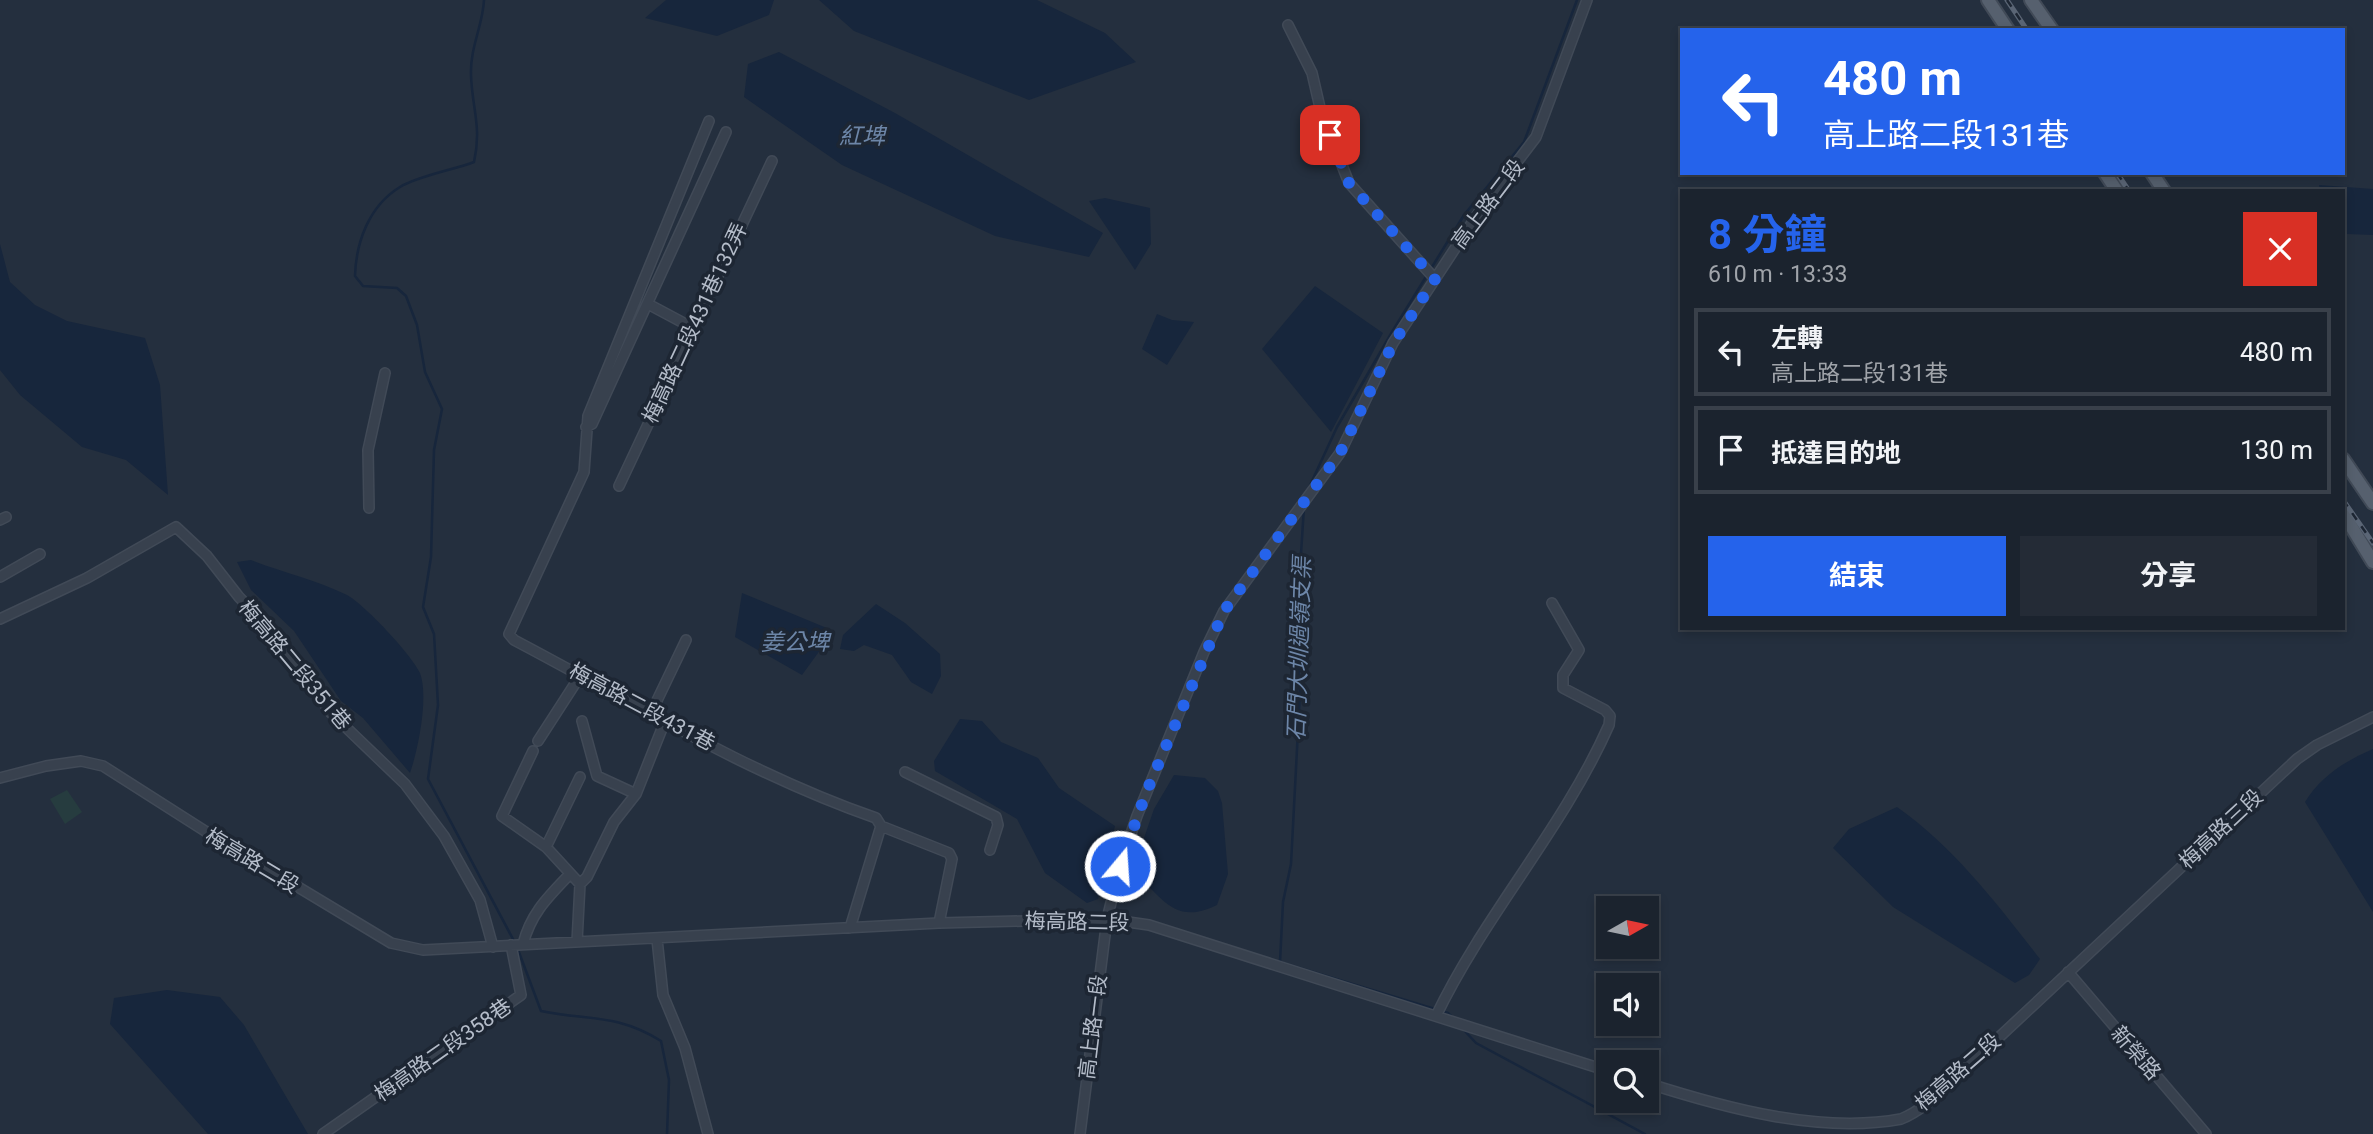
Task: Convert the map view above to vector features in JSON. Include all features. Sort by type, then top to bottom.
[{"type":"main road","points":[[1988,0],[2007,28]]},
{"type":"main road","points":[[2031,0],[2051,28]]},
{"type":"main road","points":[[2345,462],[2373,503]]},
{"type":"main road","points":[[2345,516],[2373,562]]},
{"type":"street","name":"高上路二段","points":[[1107,919],[1137,816],[1204,652],[1224,611],[1340,453],[1393,344],[1434,277],[1479,212],[1536,138],[1587,0]]},
{"type":"street","points":[[1288,25],[1312,73],[1321,111],[1349,183],[1434,277]]},
{"type":"street","name":"梅高路二段431巷","points":[[709,121],[604,375],[586,427],[584,472],[509,630],[514,640],[665,721],[796,786],[876,818],[881,826],[949,853],[952,859],[939,923]]},
{"type":"street","name":"梅高路二段431巷","points":[[586,427],[592,424],[726,132]]},
{"type":"street","name":"梅高路二段431巷132弄","points":[[619,486],[772,161]]},
{"type":"street","points":[[648,304],[693,328]]},
{"type":"street","points":[[369,508],[368,450],[385,373]]},
{"type":"street","name":"梅高路二段351巷","points":[[0,619],[86,578],[176,527],[207,556],[239,597],[272,631],[331,713],[405,784],[444,836],[480,900],[493,947]]},
{"type":"street","points":[[0,577],[40,554]]},
{"type":"street","points":[[1436,1016],[1464,960],[1535,859],[1609,725],[1610,716],[1605,710],[1563,688],[1563,675],[1579,650],[1552,603]]},
{"type":"street","points":[[651,713],[686,640]]},
{"type":"street","points":[[538,741],[580,676]]},
{"type":"street","name":"梅高路三段","points":[[2083,959],[2297,759],[2317,745],[2373,717]]},
{"type":"street","points":[[582,721],[597,776],[636,794]]},
{"type":"street","points":[[577,942],[580,884],[587,877],[614,822],[636,794],[665,721]]},
{"type":"street","points":[[533,751],[502,816],[546,847],[580,884]]},
{"type":"street","name":"梅高路二段","points":[[1,776],[46,765],[81,761],[103,766],[391,943],[424,950],[939,923],[1107,919],[1149,925],[1596,1067]]},
{"type":"street","points":[[905,772],[996,817],[998,825],[990,850]]},
{"type":"street","points":[[546,847],[580,776]]},
{"type":"street","points":[[850,928],[881,826]]},
{"type":"street","points":[[523,944],[529,921],[538,906],[570,874]]},
{"type":"street","name":"高上路一段","points":[[1080,1134],[1107,919]]},
{"type":"street","points":[[657,939],[663,995],[685,1048],[708,1134]]},
{"type":"street","name":"梅高路二段358巷","points":[[323,1134],[522,995],[512,945]]},
{"type":"street","name":"梅高路二段","points":[[1659,1087],[1792,1127],[1850,1131],[1875,1127],[1904,1118],[1928,1102],[2083,959]]},
{"type":"street","name":"新榮路","points":[[2068,972],[2206,1134]]},
{"type":"green space","points":[[67,790],[82,812],[65,824],[50,799]]},
{"type":"water","points":[[666,0],[774,0],[769,15],[717,36],[645,18]]},
{"type":"water","points":[[819,0],[1037,0],[1105,33],[1136,62],[1029,100],[854,31]]},
{"type":"water","name":"紅埤","points":[[779,52],[895,113],[1103,233],[1089,257],[995,236],[842,165],[744,97],[748,64]]},
{"type":"water","points":[[2319,185],[2373,189],[2373,235],[2345,232],[2345,189],[2320,189]]},
{"type":"water","points":[[1105,198],[1150,208],[1151,244],[1135,270],[1089,201]]},
{"type":"water","points":[[0,244],[10,282],[35,305],[67,321],[145,338],[160,385],[168,495],[126,460],[82,447],[20,395],[0,370]]},
{"type":"water","points":[[1315,286],[1383,333],[1331,432],[1262,349]]},
{"type":"water","points":[[1157,314],[1172,320],[1194,322],[1167,365],[1142,349]]},
{"type":"water","points":[[251,560],[347,595],[375,619],[408,654],[420,673],[423,696],[419,738],[410,773],[363,718],[341,701],[294,631],[251,590],[237,562]]},
{"type":"water","name":"姜公埤","points":[[742,593],[834,631],[802,675],[735,637]]},
{"type":"water","name":"姜公埤","points":[[876,604],[905,623],[940,654],[941,676],[932,694],[911,682],[892,655],[864,645],[854,651],[840,649],[843,635]]},
{"type":"water","points":[[960,719],[982,721],[1001,742],[1038,758],[1059,788],[1115,826],[1098,899],[1087,903],[1045,873],[1017,819],[935,771],[934,761]]},
{"type":"water","points":[[2373,749],[2373,912],[2305,802],[2318,784],[2334,770]]},
{"type":"water","points":[[1174,775],[1205,778],[1218,791],[1222,803],[1228,874],[1217,905],[1203,911],[1180,911],[1170,906],[1133,870],[1154,809]]},
{"type":"water","points":[[1897,807],[1956,858],[2040,959],[2029,975],[2015,983],[1893,907],[1833,848],[1849,829]]},
{"type":"water","points":[[167,990],[220,997],[244,1025],[308,1134],[208,1134],[110,1024],[114,998]]},
{"type":"waterway","points":[[484,0],[471,65],[477,128],[474,162],[416,180],[389,195],[366,226],[358,250],[355,276],[363,286],[397,288],[406,296],[417,325],[425,372],[442,409],[434,450],[431,557],[423,607],[434,634],[438,705],[428,779],[514,941]]},
{"type":"waterway","name":"石門大圳過嶺支渠","points":[[1306,494],[1337,427],[1464,215],[1524,142],[1577,0]]},
{"type":"waterway","name":"石門大圳過嶺支渠","points":[[1304,507],[1296,631],[1300,692],[1291,864],[1283,902],[1280,962],[1448,1013],[1452,1017]]},
{"type":"waterway","points":[[517,947],[541,1011],[616,1022],[661,1041],[669,1080],[667,1134]]},
{"type":"waterway","name":"石門大圳過嶺支渠","points":[[1461,1027],[1476,1043],[1645,1134]]},
{"type":"railway","points":[[2007,0],[2026,28]]},
{"type":"railway","points":[[2118,175],[2128,189]]},
{"type":"railway","points":[[2345,503],[2373,543]]},
{"type":"route","points":[[1120,866],[1146,793],[1204,652],[1224,611],[1340,453],[1393,344],[1435,279],[1349,183],[1330,135]]}]
